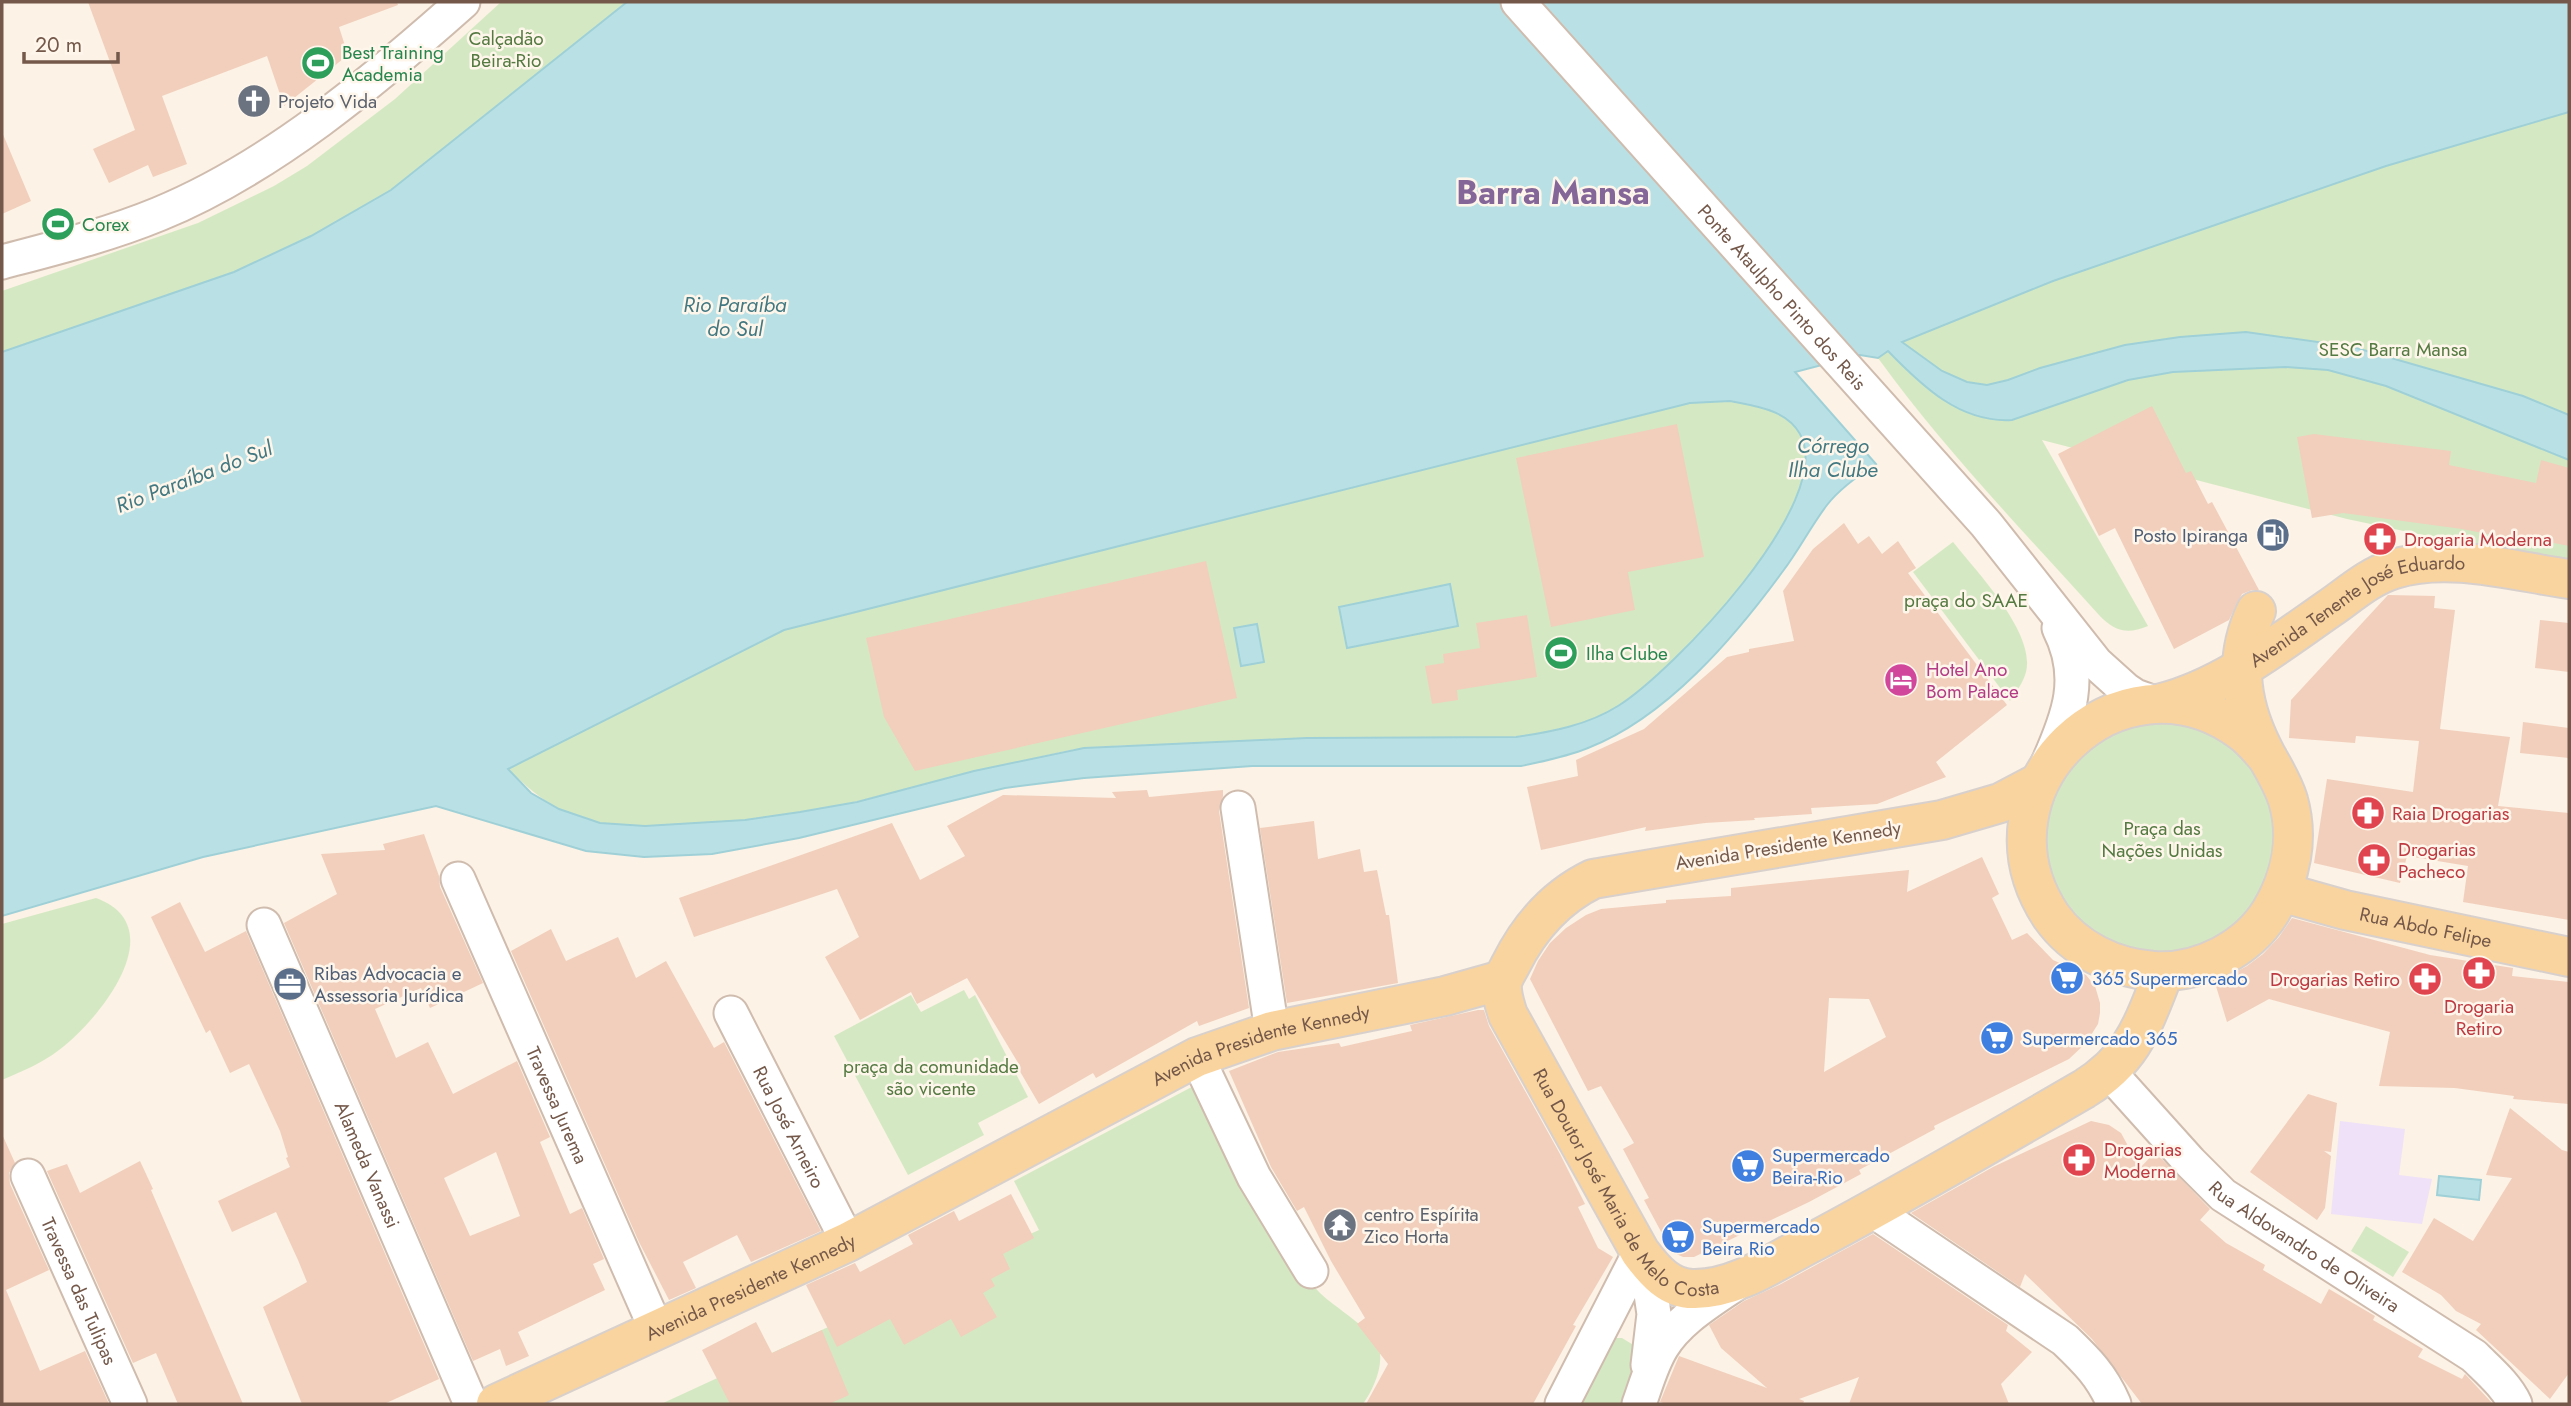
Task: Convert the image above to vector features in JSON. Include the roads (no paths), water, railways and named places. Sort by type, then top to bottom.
[{"type":"main road","name":"Avenida Tenente José Eduardo","points":[[2157,704],[2191,694],[2241,667],[2369,581],[2392,569],[2422,564],[2460,563],[2569,579]]},
{"type":"main road","points":[[2256,611],[2244,640],[2241,667],[2248,709],[2267,757],[2280,778],[2293,823],[2289,870],[2269,914],[2253,933],[2234,949],[2212,961],[2164,972],[2127,967],[2093,954],[2064,931],[2042,902],[2027,855],[2026,831],[2030,806],[2041,777],[2060,750],[2079,732],[2102,717],[2128,708],[2157,704],[2178,705],[2212,714],[2242,732],[2267,757]]},
{"type":"main road","name":"Avenida Presidente Kennedy","points":[[496,1404],[848,1242],[1197,1057],[1272,1031],[1445,996],[1503,980],[1527,936],[1550,908],[1575,887],[1592,879],[1942,820],[2000,803],[2041,777]]},
{"type":"main road","name":"Rua Abdo Felipe","points":[[2281,892],[2345,910],[2569,957]]},
{"type":"main road","name":"Rua Doutor José Maria de Melo Costa","points":[[1503,980],[1502,995],[1508,1016],[1643,1256],[1662,1278],[1685,1288],[1709,1288],[1745,1277],[1872,1210],[2084,1089],[2109,1072],[2137,1037],[2164,972]]},
{"type":"street","points":[[2,262],[123,228],[198,196],[264,156],[348,99],[463,2]]},
{"type":"street","name":"Ponte Ataulpho Pinto dos Reis","points":[[1518,2],[1986,524],[2043,594]]},
{"type":"street","points":[[2043,594],[2108,674],[2135,696],[2157,704]]},
{"type":"street","points":[[2041,777],[2062,732],[2073,687],[2072,661],[2066,641],[2043,594]]},
{"type":"street","points":[[1238,808],[1272,1031]]},
{"type":"street","name":"Travessa Jurema","points":[[458,879],[657,1331]]},
{"type":"street","name":"Alameda Vanassi","points":[[264,925],[471,1404]]},
{"type":"street","name":"Rua José Arneiro","points":[[731,1013],[848,1242]]},
{"type":"street","points":[[1197,1057],[1254,1177],[1311,1271]]},
{"type":"street","name":"Rua Aldovandro de Oliveira","points":[[2109,1072],[2223,1195],[2474,1356],[2494,1375],[2515,1404]]},
{"type":"street","name":"Travessa das Tulipas","points":[[28,1177],[130,1404]]},
{"type":"street","points":[[1872,1210],[2065,1340],[2105,1383],[2114,1404]]},
{"type":"street","points":[[1641,1398],[1654,1314],[1643,1256]]},
{"type":"street","points":[[1562,1404],[1643,1256]]},
{"type":"street","points":[[1641,1398],[1653,1363],[1669,1337],[1694,1313],[1745,1277]]},
{"type":"water","name":"Rio Paraíba do Sul","points":[[627,2],[2569,2],[2569,112],[2386,166],[2053,281],[1902,342],[1942,371],[1967,382],[1987,385],[2125,345],[2180,337],[2246,332],[2353,347],[2523,396],[2569,415],[2569,460],[2386,386],[2328,370],[2285,367],[2173,372],[2128,380],[2012,420],[1993,419],[1959,409],[1928,389],[1888,351],[1878,358],[1860,355],[1795,372],[1876,464],[1832,499],[1764,597],[1697,673],[1645,717],[1617,734],[1571,754],[1521,766],[1252,766],[1084,778],[1005,788],[799,838],[712,854],[644,857],[586,851],[436,806],[203,857],[2,916],[2,352],[234,272],[311,236],[391,190]],"holes":[[[1730,401],[1778,414],[1787,419],[1800,434],[1805,464],[1795,500],[1773,541],[1743,583],[1674,659],[1643,688],[1618,706],[1569,727],[1516,737],[1307,738],[1084,748],[974,771],[857,802],[745,820],[645,826],[600,823],[559,809],[531,793],[508,769],[784,630],[1690,403]]]},
{"type":"water","points":[[1450,584],[1458,626],[1347,648],[1339,607]]},
{"type":"water","points":[[1257,624],[1264,662],[1241,666],[1234,628]]},
{"type":"water","points":[[2439,1176],[2481,1180],[2479,1200],[2437,1195]]},
{"type":"place","name":"Best Training Academia","points":[[318,63]]},
{"type":"place","name":"Projeto Vida","points":[[254,101]]},
{"type":"place","name":"Corex","points":[[58,224]]},
{"type":"place","name":"Posto Ipiranga","points":[[2273,535]]},
{"type":"place","name":"Drogaria Moderna","points":[[2380,539]]},
{"type":"place","name":"Ilha Clube","points":[[1561,653]]},
{"type":"place","name":"Hotel Ano Bom Palace","points":[[1901,680]]},
{"type":"place","name":"Raia Drogarias","points":[[2368,813]]},
{"type":"place","name":"Drogarias Pacheco","points":[[2374,860]]},
{"type":"place","name":"Drogaria Retiro","points":[[2479,973]]},
{"type":"place","name":"365 Supermercado","points":[[2067,978]]},
{"type":"place","name":"Drogarias Retiro","points":[[2425,979]]},
{"type":"place","name":"Ribas Advocacia e Assessoria Jurídica","points":[[290,984]]},
{"type":"place","name":"Supermercado 365","points":[[1997,1038]]},
{"type":"place","name":"Drogarias Moderna","points":[[2079,1160]]},
{"type":"place","name":"Supermercado Beira-Rio","points":[[1748,1166]]},
{"type":"place","name":"centro Espírita Zico Horta","points":[[1340,1225]]},
{"type":"place","name":"Supermercado Beira Rio","points":[[1678,1237]]},
{"type":"district","name":"Barra Mansa","points":[[1553,192]]},
{"type":"park label","name":"Calçadão Beira-Rio","points":[[506,49]]},
{"type":"park label","name":"SESC Barra Mansa","points":[[2393,349]]},
{"type":"park label","name":"praça do SAAE","points":[[1966,600]]},
{"type":"park label","name":"Praça das Nações Unidas","points":[[2162,839]]},
{"type":"park label","name":"praça da comunidade são vicente","points":[[931,1077]]},
{"type":"water label","name":"Córrego Ilha Clube","points":[[1833,458]]}]
